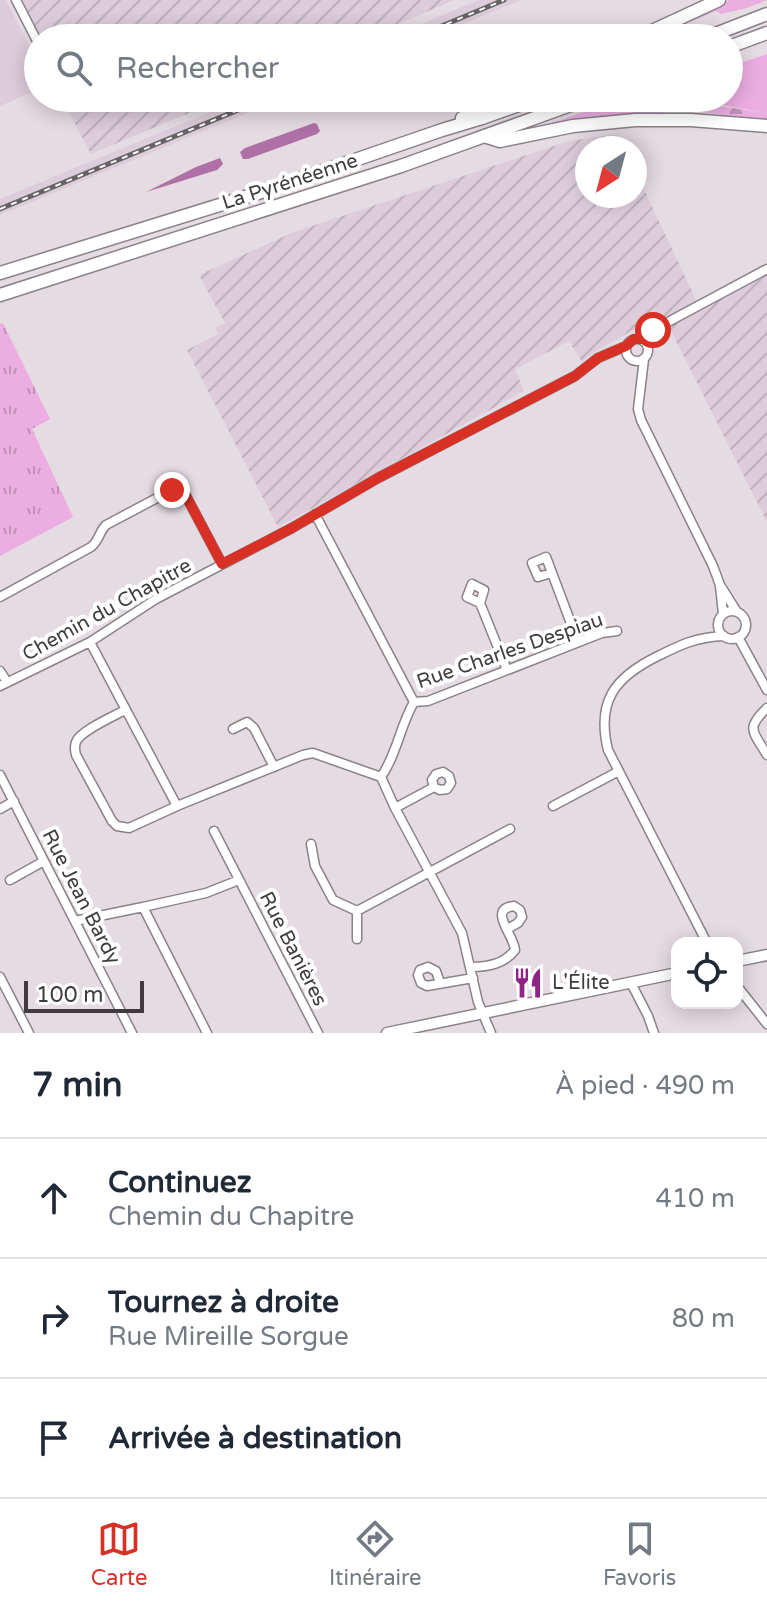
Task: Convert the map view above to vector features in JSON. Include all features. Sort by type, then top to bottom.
[{"type":"highway","points":[[667,24],[719,0]]},
{"type":"highway","points":[[741,24],[767,14]]},
{"type":"highway","points":[[743,42],[767,33]]},
{"type":"highway","points":[[442,130],[474,112]]},
{"type":"highway","name":"La Pyrénéenne","points":[[0,273],[268,190],[499,112]]},
{"type":"highway","name":"La Pyrénéenne","points":[[0,295],[277,208],[551,112]]},
{"type":"highway","points":[[484,136],[500,141],[573,126],[635,120],[691,120],[767,126]]},
{"type":"main road","points":[[743,960],[767,955]]},
{"type":"main road","points":[[387,1033],[671,974]]},
{"type":"street","points":[[16,0],[28,24]]},
{"type":"street","points":[[644,343],[663,325],[767,269]]},
{"type":"street","points":[[633,355],[648,353],[644,343],[634,339],[633,355],[642,372],[638,409],[645,430],[720,585],[746,624],[738,637],[701,637]]},
{"type":"street","name":"Chemin du Chapitre","points":[[3,684],[90,642],[139,609],[378,478],[575,376],[598,358],[607,354],[633,355]]},
{"type":"street","points":[[0,597],[91,547],[106,525],[172,490],[181,490],[185,494],[222,564]]},
{"type":"street","points":[[315,514],[414,702],[391,763],[381,777]]},
{"type":"street","points":[[551,573],[578,642]]},
{"type":"street","points":[[720,585],[718,627],[724,636]]},
{"type":"street","points":[[480,603],[507,670]]},
{"type":"street","points":[[704,937],[608,750],[604,733],[605,715],[609,698],[618,682],[639,665],[701,637],[720,618],[732,611],[737,612]]},
{"type":"street","name":"Rue Charles Despiau","points":[[414,702],[428,701],[602,633],[617,631]]},
{"type":"street","points":[[738,637],[767,690]]},
{"type":"street","points":[[90,642],[177,806]]},
{"type":"street","points":[[0,671],[3,684]]},
{"type":"street","points":[[767,708],[753,725],[754,733],[767,755]]},
{"type":"street","points":[[125,710],[81,735],[75,742],[76,755],[112,821],[122,828],[129,828],[313,753],[381,777],[462,933],[478,1002],[491,1033]]},
{"type":"street","points":[[233,729],[247,722],[254,728],[274,767]]},
{"type":"street","points":[[553,806],[619,771]]},
{"type":"street","name":"Rue Jean Bardy","points":[[0,775],[132,1033]]},
{"type":"street","points":[[395,808],[434,787]]},
{"type":"street","points":[[0,809],[14,801]]},
{"type":"street","points":[[357,911],[510,829]]},
{"type":"street","name":"Rue Banières","points":[[214,831],[318,1033]]},
{"type":"street","points":[[311,844],[315,866],[333,900],[357,911]]},
{"type":"street","points":[[10,880],[44,861]]},
{"type":"street","name":"Rue Banières","points":[[75,921],[206,893],[239,880]]},
{"type":"street","points":[[143,907],[207,1033]]},
{"type":"street","points":[[357,911],[357,939]]},
{"type":"street","points":[[471,967],[488,967],[510,956],[515,950],[507,929]]},
{"type":"street","points":[[0,977],[29,1033]]},
{"type":"street","points":[[440,983],[473,978]]},
{"type":"street","points":[[631,983],[654,1033]]},
{"type":"street","points":[[743,993],[767,1024]]},
{"type":"shaded area","points":[[0,0],[6,0],[24,35],[24,96],[0,106]]},
{"type":"shaded area","points":[[10,0],[454,0],[398,24],[24,24],[24,27]]},
{"type":"shaded area","points":[[479,0],[521,0],[463,24],[422,24]]},
{"type":"shaded area","points":[[68,112],[192,112],[91,154]]},
{"type":"shaded area","points":[[210,112],[250,112],[0,215],[0,199]]},
{"type":"shaded area","points":[[314,123],[320,131],[317,134],[243,159],[240,152],[245,148]]},
{"type":"shaded area","points":[[575,140],[575,208],[647,208],[647,196],[697,302],[767,263],[767,522],[662,313],[582,362],[569,341],[515,369],[524,391],[278,527],[187,350],[218,334],[215,328],[225,323],[199,275],[294,232]]},
{"type":"shaded area","points":[[220,158],[223,164],[217,170],[146,192],[196,167]]},
{"type":"green space","points":[[730,0],[767,0],[721,14],[716,11],[686,24],[678,24]]},
{"type":"green space","points":[[767,54],[767,68],[743,78],[743,62]]},
{"type":"green space","points":[[767,68],[767,113],[743,109],[743,78]]},
{"type":"green space","points":[[743,110],[767,113],[767,122],[735,119],[701,112],[743,112]]},
{"type":"green space","points":[[584,112],[660,112],[683,116],[553,125]]},
{"type":"green space","points":[[3,323],[50,419],[32,429],[73,517],[0,556],[0,324]]},
{"type":"railway","points":[[447,24],[504,0]]},
{"type":"railway","points":[[0,209],[233,112]]},
{"type":"place","name":"L'Élite","points":[[528,983]]},
{"type":"route","points":[[172,490],[181,490],[185,494],[222,564],[378,478],[529,401],[575,376],[598,358],[626,346],[631,340],[645,337],[653,330]]}]
